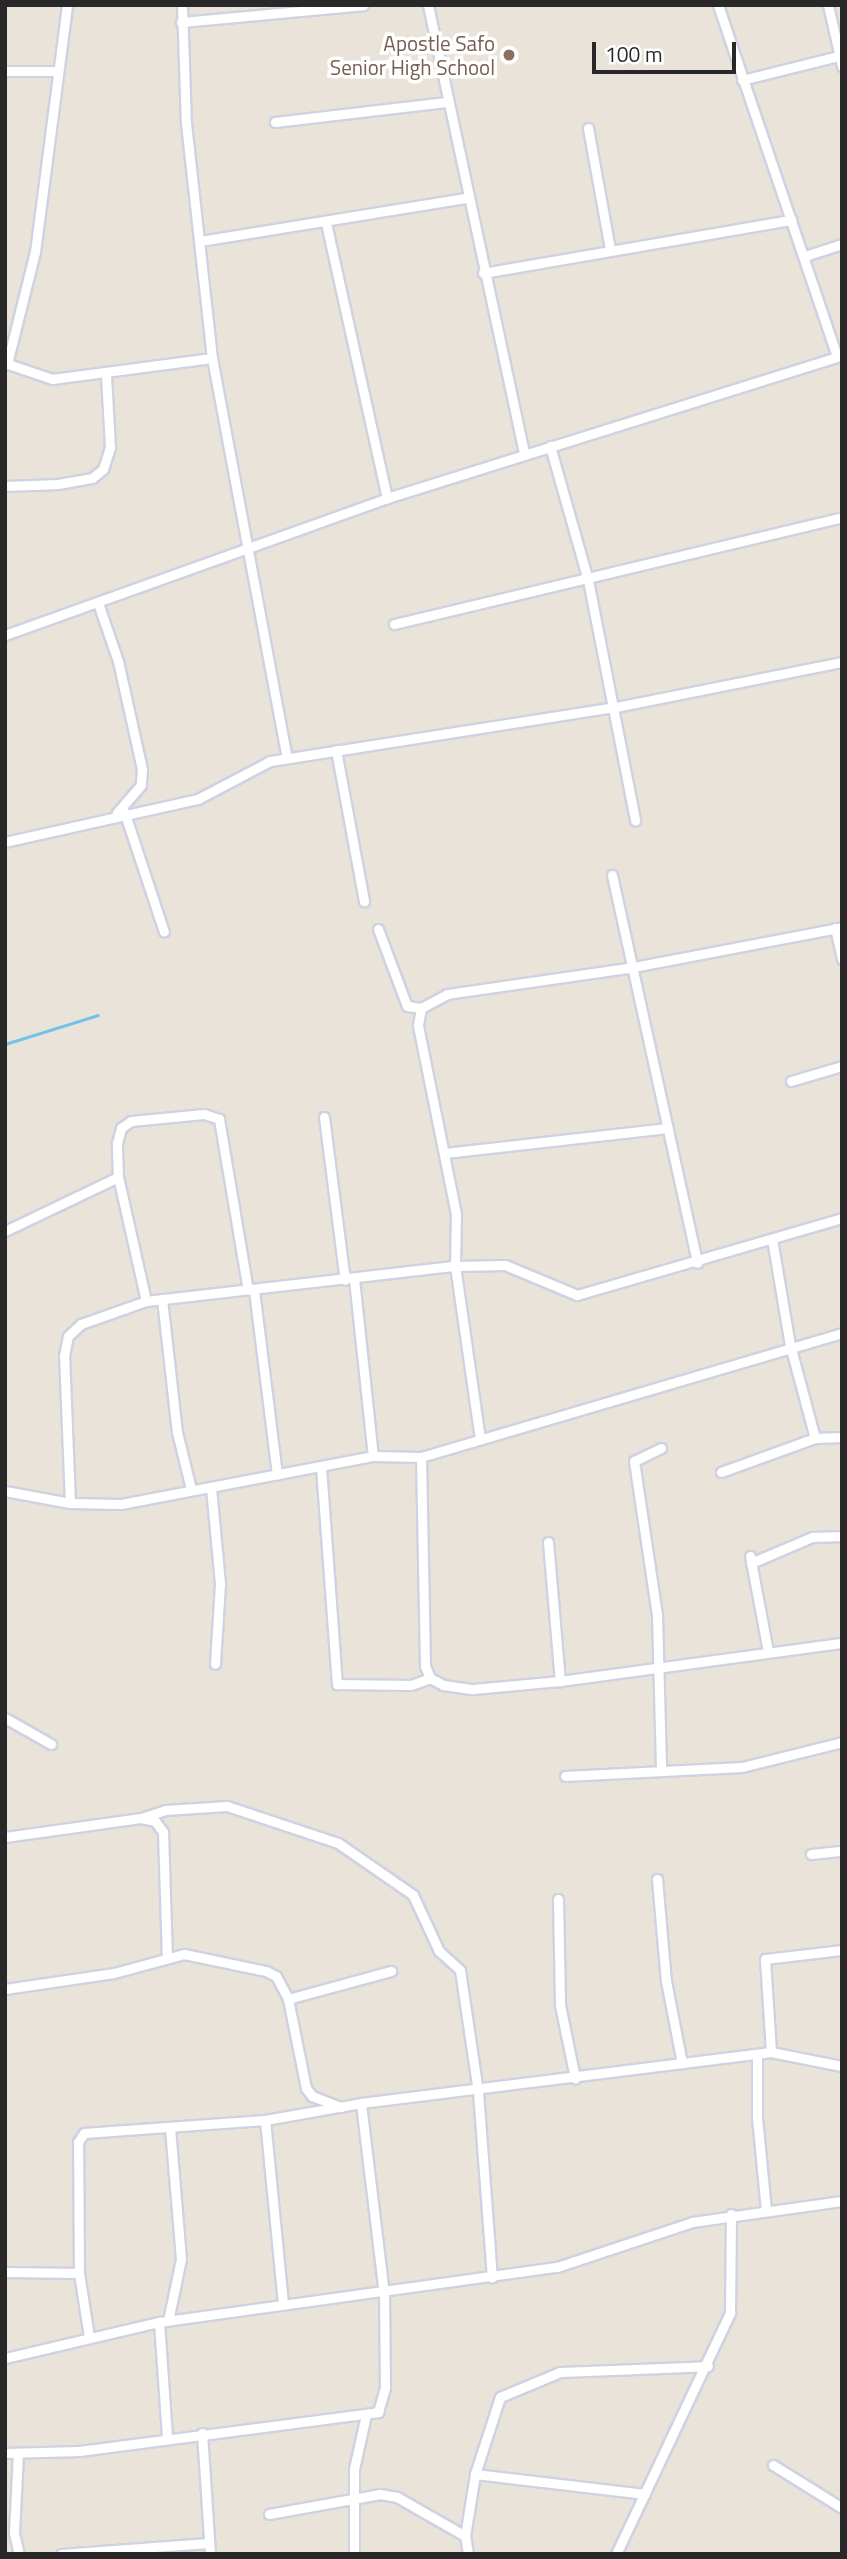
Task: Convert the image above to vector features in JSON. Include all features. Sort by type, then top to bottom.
[{"type":"street","points":[[67,5],[56,71],[35,252],[6,363],[52,379],[106,376],[212,358]]},
{"type":"street","points":[[182,5],[181,22],[212,358],[287,758]]},
{"type":"street","points":[[181,22],[363,5]]},
{"type":"street","points":[[428,5],[466,198],[524,454]]},
{"type":"street","points":[[5,635],[248,552],[387,498],[839,355],[718,5]]},
{"type":"street","points":[[742,80],[841,59],[828,5]]},
{"type":"street","points":[[5,71],[56,71]]},
{"type":"street","points":[[275,122],[446,102]]},
{"type":"street","points":[[588,128],[610,249]]},
{"type":"street","points":[[200,241],[326,223],[466,198]]},
{"type":"street","points":[[483,273],[791,219]]},
{"type":"street","points":[[326,223],[387,498]]},
{"type":"street","points":[[805,256],[842,244]]},
{"type":"street","points":[[5,486],[58,484],[92,478],[103,470],[110,447],[106,376]]},
{"type":"street","points":[[550,446],[588,580],[616,707],[635,820]]},
{"type":"street","points":[[394,624],[588,580],[842,517]]},
{"type":"street","points":[[98,603],[118,660],[142,769],[141,785],[120,812]]},
{"type":"street","points":[[5,842],[120,812],[198,799],[287,758],[616,707],[842,662]]},
{"type":"street","points":[[337,750],[364,901]]},
{"type":"street","points":[[120,812],[164,932]]},
{"type":"street","points":[[612,875],[628,968],[668,1128],[697,1263]]},
{"type":"street","points":[[378,929],[407,1006],[421,1008],[447,994],[628,968],[838,928],[842,958]]},
{"type":"street","points":[[421,1008],[418,1025],[445,1153],[459,1244],[455,1266],[480,1439]]},
{"type":"street","points":[[791,1081],[842,1066]]},
{"type":"street","points":[[146,1301],[118,1177],[117,1143],[121,1128],[131,1121],[204,1114],[219,1119],[251,1290],[277,1475]]},
{"type":"street","points":[[324,1117],[350,1280],[373,1455]]},
{"type":"street","points":[[445,1153],[668,1128]]},
{"type":"street","points":[[5,1231],[118,1177]]},
{"type":"street","points":[[70,1503],[64,1356],[68,1336],[81,1324],[146,1301],[455,1266],[505,1265],[529,1270],[576,1295],[697,1263],[842,1218]]},
{"type":"street","points":[[772,1239],[790,1345],[815,1438]]},
{"type":"street","points":[[162,1299],[177,1432],[191,1489]]},
{"type":"street","points":[[5,1491],[70,1503],[121,1504],[373,1455],[421,1457],[790,1345],[842,1333]]},
{"type":"street","points":[[721,1472],[815,1438],[842,1437]]},
{"type":"street","points":[[661,1448],[634,1461],[657,1614],[661,1769]]},
{"type":"street","points":[[421,1457],[425,1667],[430,1678]]},
{"type":"street","points":[[321,1467],[337,1684],[411,1685],[430,1678],[473,1689],[659,1669],[768,1651],[842,1643]]},
{"type":"street","points":[[211,1488],[220,1584],[215,1664]]},
{"type":"street","points":[[768,1651],[751,1559],[812,1537],[842,1536]]},
{"type":"street","points":[[548,1542],[560,1681]]},
{"type":"street","points":[[5,1718],[51,1744]]},
{"type":"street","points":[[565,1776],[661,1769],[742,1768],[842,1742]]},
{"type":"street","points":[[5,1837],[141,1818],[165,1810],[226,1806],[338,1843],[413,1895],[439,1951],[460,1970],[478,2092],[492,2277]]},
{"type":"street","points":[[141,1818],[155,1821],[163,1832],[167,1956]]},
{"type":"street","points":[[811,1854],[842,1851]]},
{"type":"street","points":[[657,1879],[666,1981],[682,2063]]},
{"type":"street","points":[[558,1899],[560,2005],[575,2078]]},
{"type":"street","points":[[771,2052],[765,1959],[842,1950]]},
{"type":"street","points":[[5,1989],[114,1973],[167,1956],[184,1954],[265,1971],[276,1976],[288,1999],[306,2088],[312,2096],[343,2108]]},
{"type":"street","points":[[288,1999],[391,1971]]},
{"type":"street","points":[[89,2337],[79,2273],[79,2136],[265,2120],[360,2103],[478,2092],[771,2052],[842,2066]]},
{"type":"street","points":[[757,2054],[757,2117],[766,2210]]},
{"type":"street","points":[[5,2453],[79,2451],[202,2432],[377,2412],[383,2399],[384,2294],[360,2103]]},
{"type":"street","points":[[265,2120],[283,2304]]},
{"type":"street","points":[[167,2437],[164,2321],[181,2259],[170,2127]]},
{"type":"street","points":[[5,2357],[164,2321],[283,2304],[384,2294],[557,2267],[692,2221],[842,2201]]},
{"type":"street","points":[[616,2554],[708,2366],[730,2313],[731,2214]]},
{"type":"street","points":[[5,2272],[79,2273]]},
{"type":"street","points":[[468,2554],[465,2536],[475,2474],[495,2405],[507,2392],[560,2372],[708,2366]]},
{"type":"street","points":[[354,2554],[358,2497],[354,2469],[366,2415]]},
{"type":"street","points":[[61,2554],[209,2549],[202,2432]]},
{"type":"street","points":[[18,2453],[14,2533],[19,2554]]},
{"type":"street","points":[[773,2465],[842,2508]]},
{"type":"street","points":[[475,2474],[645,2494]]},
{"type":"street","points":[[269,2514],[358,2497],[397,2497],[465,2536]]},
{"type":"waterway","points":[[5,1044],[98,1015]]},
{"type":"place","name":"Apostle Safo Senior High School","points":[[509,55]]}]
